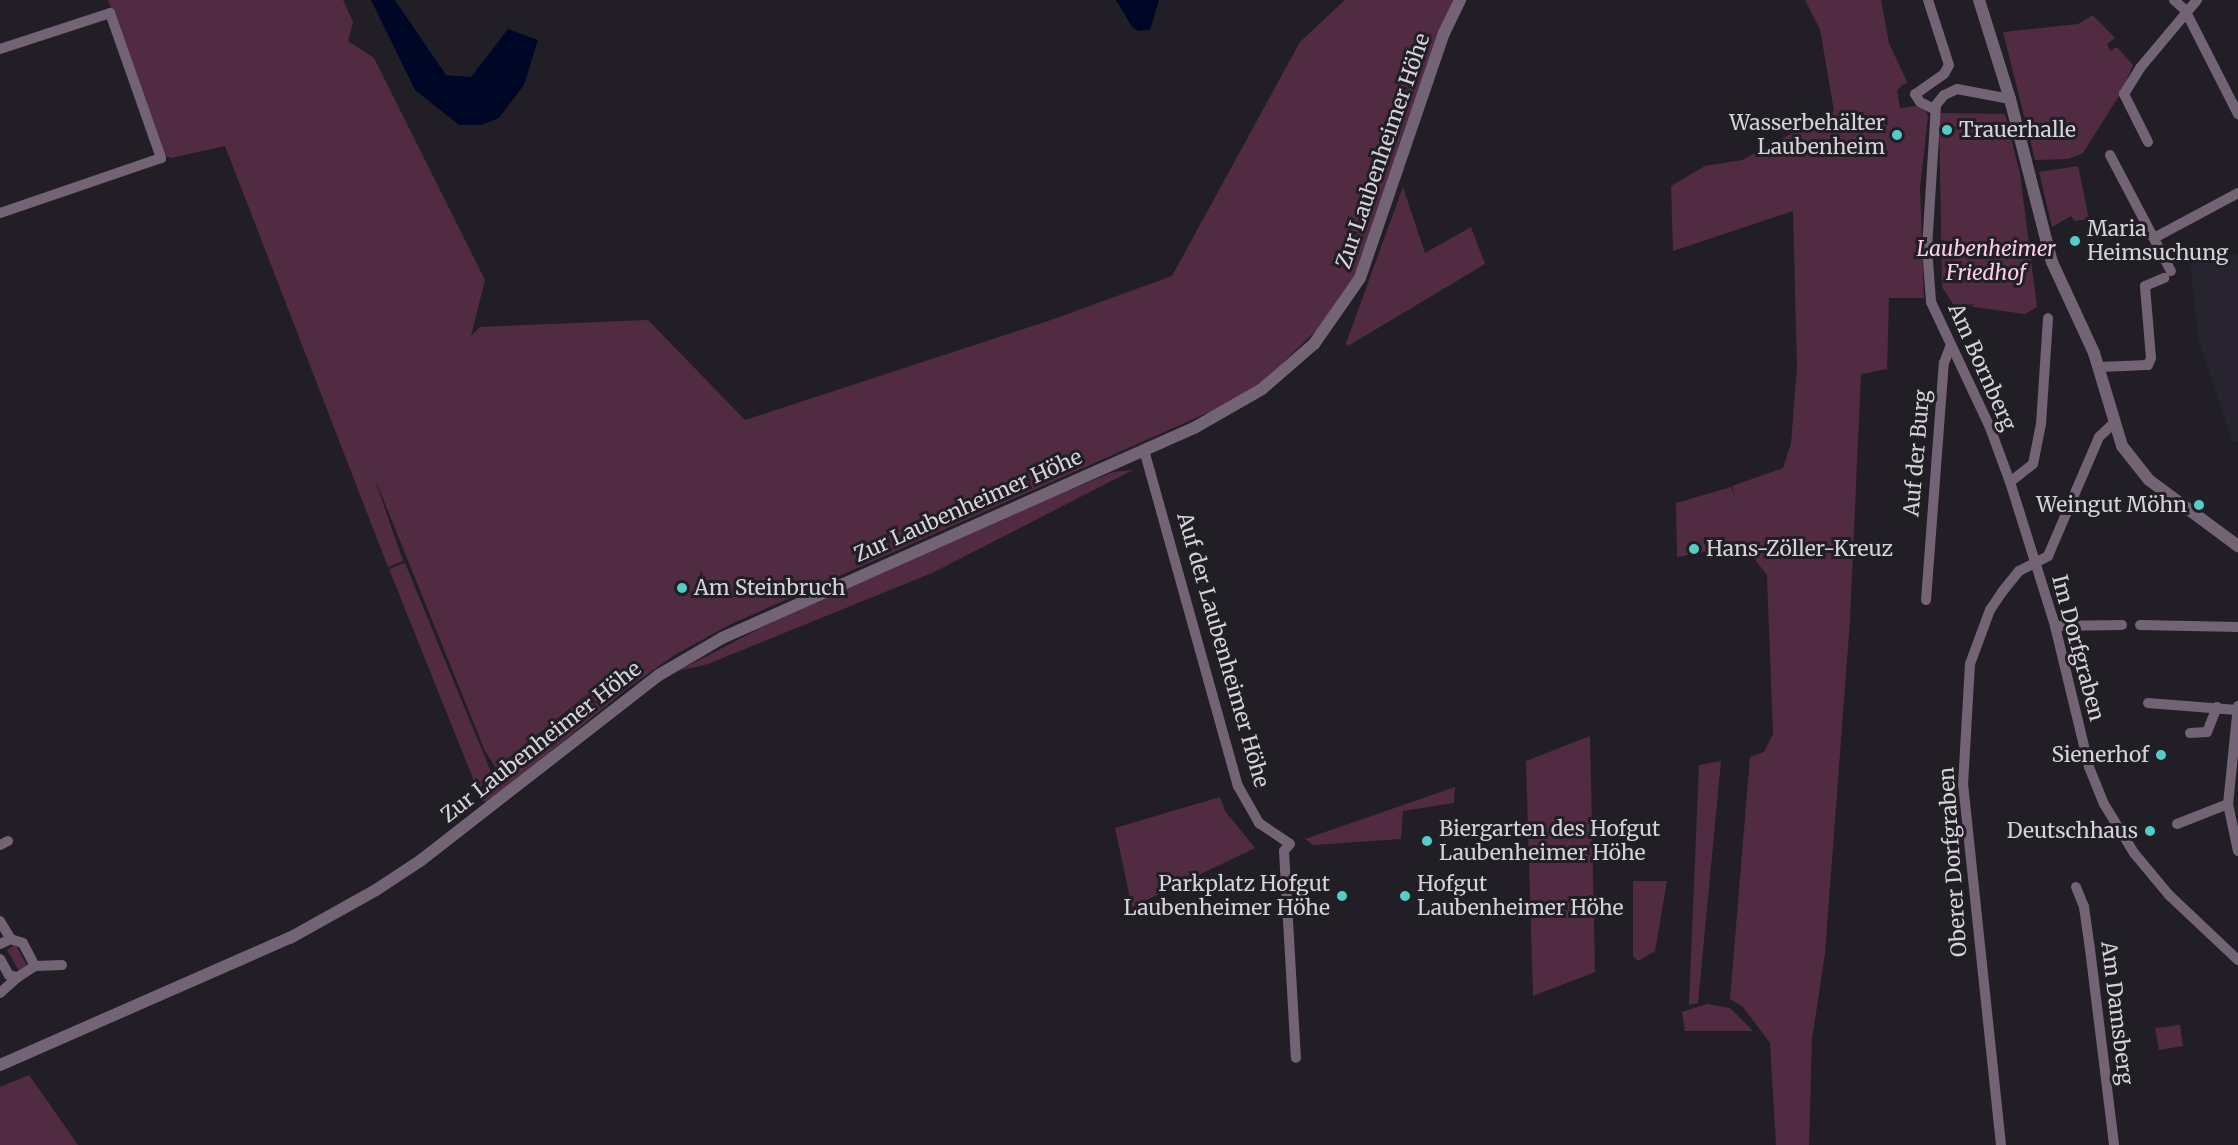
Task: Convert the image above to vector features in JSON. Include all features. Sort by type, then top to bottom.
[{"type":"street","name":"Zur Laubenheimer Höhe","points":[[0,1065],[290,938],[376,890],[420,861],[659,675],[722,638],[1144,450],[1257,393],[1283,374],[1329,328],[1368,259],[1424,90],[1460,0]]},
{"type":"street","points":[[1928,0],[1949,65],[1944,74],[1915,94],[1920,102],[1934,109],[1944,95],[1957,89],[2010,99]]},
{"type":"street","points":[[1979,0],[2010,99],[2052,262],[2099,367],[2114,423],[2139,471],[2237,542]]},
{"type":"street","points":[[2174,0],[2185,10],[2238,114]]},
{"type":"street","points":[[2148,142],[2124,94],[2185,10],[2197,0]]},
{"type":"street","points":[[0,49],[111,13],[161,158],[0,213]]},
{"type":"street","name":"Am Bornberg","points":[[1934,109],[1928,280],[1934,312],[1989,425],[2036,563]]},
{"type":"street","points":[[2099,367],[2141,367],[2150,362],[2145,286],[2167,274],[2154,238],[2110,155]]},
{"type":"street","points":[[2154,238],[2238,193]]},
{"type":"street","points":[[2010,482],[2033,464],[2041,424],[2048,318]]},
{"type":"street","name":"Auf der Burg","points":[[1926,600],[1944,363],[1950,347]]},
{"type":"street","name":"Im Dorfgraben","points":[[2114,423],[2099,437],[2051,550],[2036,563],[2055,626],[2089,767],[2108,812],[2134,853],[2169,895],[2238,960]]},
{"type":"street","name":"Auf der Laubenheimer Höhe","points":[[1144,450],[1168,523],[1238,786],[1259,823],[1290,844],[1284,851],[1296,1058]]},
{"type":"street","name":"Oberer Dorfgraben","points":[[2001,1145],[1963,785],[1974,651],[1990,610],[2002,592],[2019,571],[2036,563]]},
{"type":"street","points":[[2055,626],[2122,625]]},
{"type":"street","points":[[2140,625],[2238,627]]},
{"type":"street","points":[[2148,703],[2237,708],[2228,804],[2238,851]]},
{"type":"street","points":[[2190,733],[2207,732],[2217,707]]},
{"type":"street","points":[[2177,824],[2228,804]]},
{"type":"street","name":"Am Damsberg","points":[[2076,887],[2084,907],[2089,939],[2114,1145]]},
{"type":"street","points":[[0,921],[4,943],[23,943],[35,966]]},
{"type":"street","points":[[0,959],[9,975],[18,976]]},
{"type":"street","points":[[0,993],[18,976],[35,966],[62,965]]},
{"type":"shaded area","points":[[2238,254],[2238,441],[2232,441],[2199,342],[2190,264]]},
{"type":"green space","points":[[108,0],[343,0],[353,22],[348,41],[374,58],[485,280],[471,336],[480,327],[648,320],[745,420],[1051,320],[1172,276],[1300,42],[1345,0],[1454,0],[1403,132],[1371,238],[1352,284],[1331,316],[1263,382],[1232,402],[729,625],[673,656],[628,688],[489,802],[483,801],[484,794],[499,771],[599,685],[496,768],[485,751],[373,474],[403,561],[388,567],[225,146],[171,158],[164,155]]},
{"type":"green space","points":[[1805,0],[1881,0],[1889,43],[1907,82],[1897,90],[1900,108],[1915,106],[1925,109],[1928,117],[1920,188],[1924,298],[1889,298],[1887,369],[1861,374],[1850,620],[1825,953],[1812,1039],[1809,1145],[1776,1145],[1770,1043],[1743,1007],[1730,999],[1750,757],[1764,752],[1773,734],[1767,575],[1743,545],[1677,557],[1676,503],[1731,487],[1735,497],[1732,486],[1783,468],[1791,443],[1797,367],[1793,211],[1673,251],[1671,186],[1705,166],[1742,160],[1834,111],[1820,29]]},
{"type":"green space","points":[[2093,15],[2115,38],[2107,44],[2110,51],[2117,47],[2133,65],[2122,91],[2083,153],[2068,159],[2035,160],[2003,32],[2078,24]]},
{"type":"green space","name":"Laubenheimer Friedhof","points":[[1939,113],[2005,114],[2020,174],[2037,307],[2025,314],[1953,304],[1942,287]]},
{"type":"green space","name":"Laubenheimer Friedhof","points":[[2078,166],[2089,219],[2075,221],[2071,216],[2052,227],[2039,172]]},
{"type":"green space","points":[[1403,187],[1425,253],[1471,227],[1485,264],[1348,346],[1346,343]]},
{"type":"green space","points":[[1133,470],[932,573],[708,664],[678,671],[774,621],[1016,512],[1113,472]]},
{"type":"green space","points":[[405,563],[491,772],[478,791],[389,569]]},
{"type":"green space","points":[[1590,736],[1595,972],[1533,996],[1526,761]]},
{"type":"green space","points":[[1721,761],[1698,1003],[1689,1005],[1699,765]]},
{"type":"green space","points":[[1455,787],[1454,803],[1403,811],[1401,839],[1313,845],[1305,839]]},
{"type":"green space","points":[[1220,797],[1225,811],[1255,848],[1132,907],[1115,828]]},
{"type":"green space","points":[[1633,881],[1667,881],[1655,951],[1638,961],[1633,956]]},
{"type":"green space","points":[[15,944],[28,967],[19,971],[7,950]]},
{"type":"green space","points":[[1707,1004],[1730,1008],[1753,1031],[1685,1031],[1682,1012]]},
{"type":"green space","points":[[2180,1025],[2183,1046],[2159,1050],[2155,1028]]},
{"type":"green space","points":[[29,1075],[78,1145],[0,1145],[0,1087]]},
{"type":"water","points":[[371,0],[395,0],[446,75],[471,77],[508,29],[538,40],[524,85],[499,118],[481,125],[459,125],[415,90]]},
{"type":"water","points":[[1116,0],[1159,0],[1150,30],[1138,31],[1132,27]]},
{"type":"place","name":"Trauerhalle","points":[[1947,130]]},
{"type":"place","name":"Wasserbehälter Laubenheim","points":[[1897,135]]},
{"type":"place","name":"Maria Heimsuchung","points":[[2075,241]]},
{"type":"place","name":"Weingut Möhn","points":[[2199,505]]},
{"type":"place","name":"Hans-Zöller-Kreuz","points":[[1694,549]]},
{"type":"place","name":"Am Steinbruch","points":[[682,588]]},
{"type":"place","name":"Sienerhof","points":[[2161,755]]},
{"type":"place","name":"Deutschhaus","points":[[2150,831]]},
{"type":"place","name":"Biergarten des Hofgut Laubenheimer Höhe","points":[[1427,841]]},
{"type":"place","name":"Parkplatz Hofgut Laubenheimer Höhe","points":[[1342,896]]},
{"type":"place","name":"Hofgut Laubenheimer Höhe","points":[[1405,896]]}]
